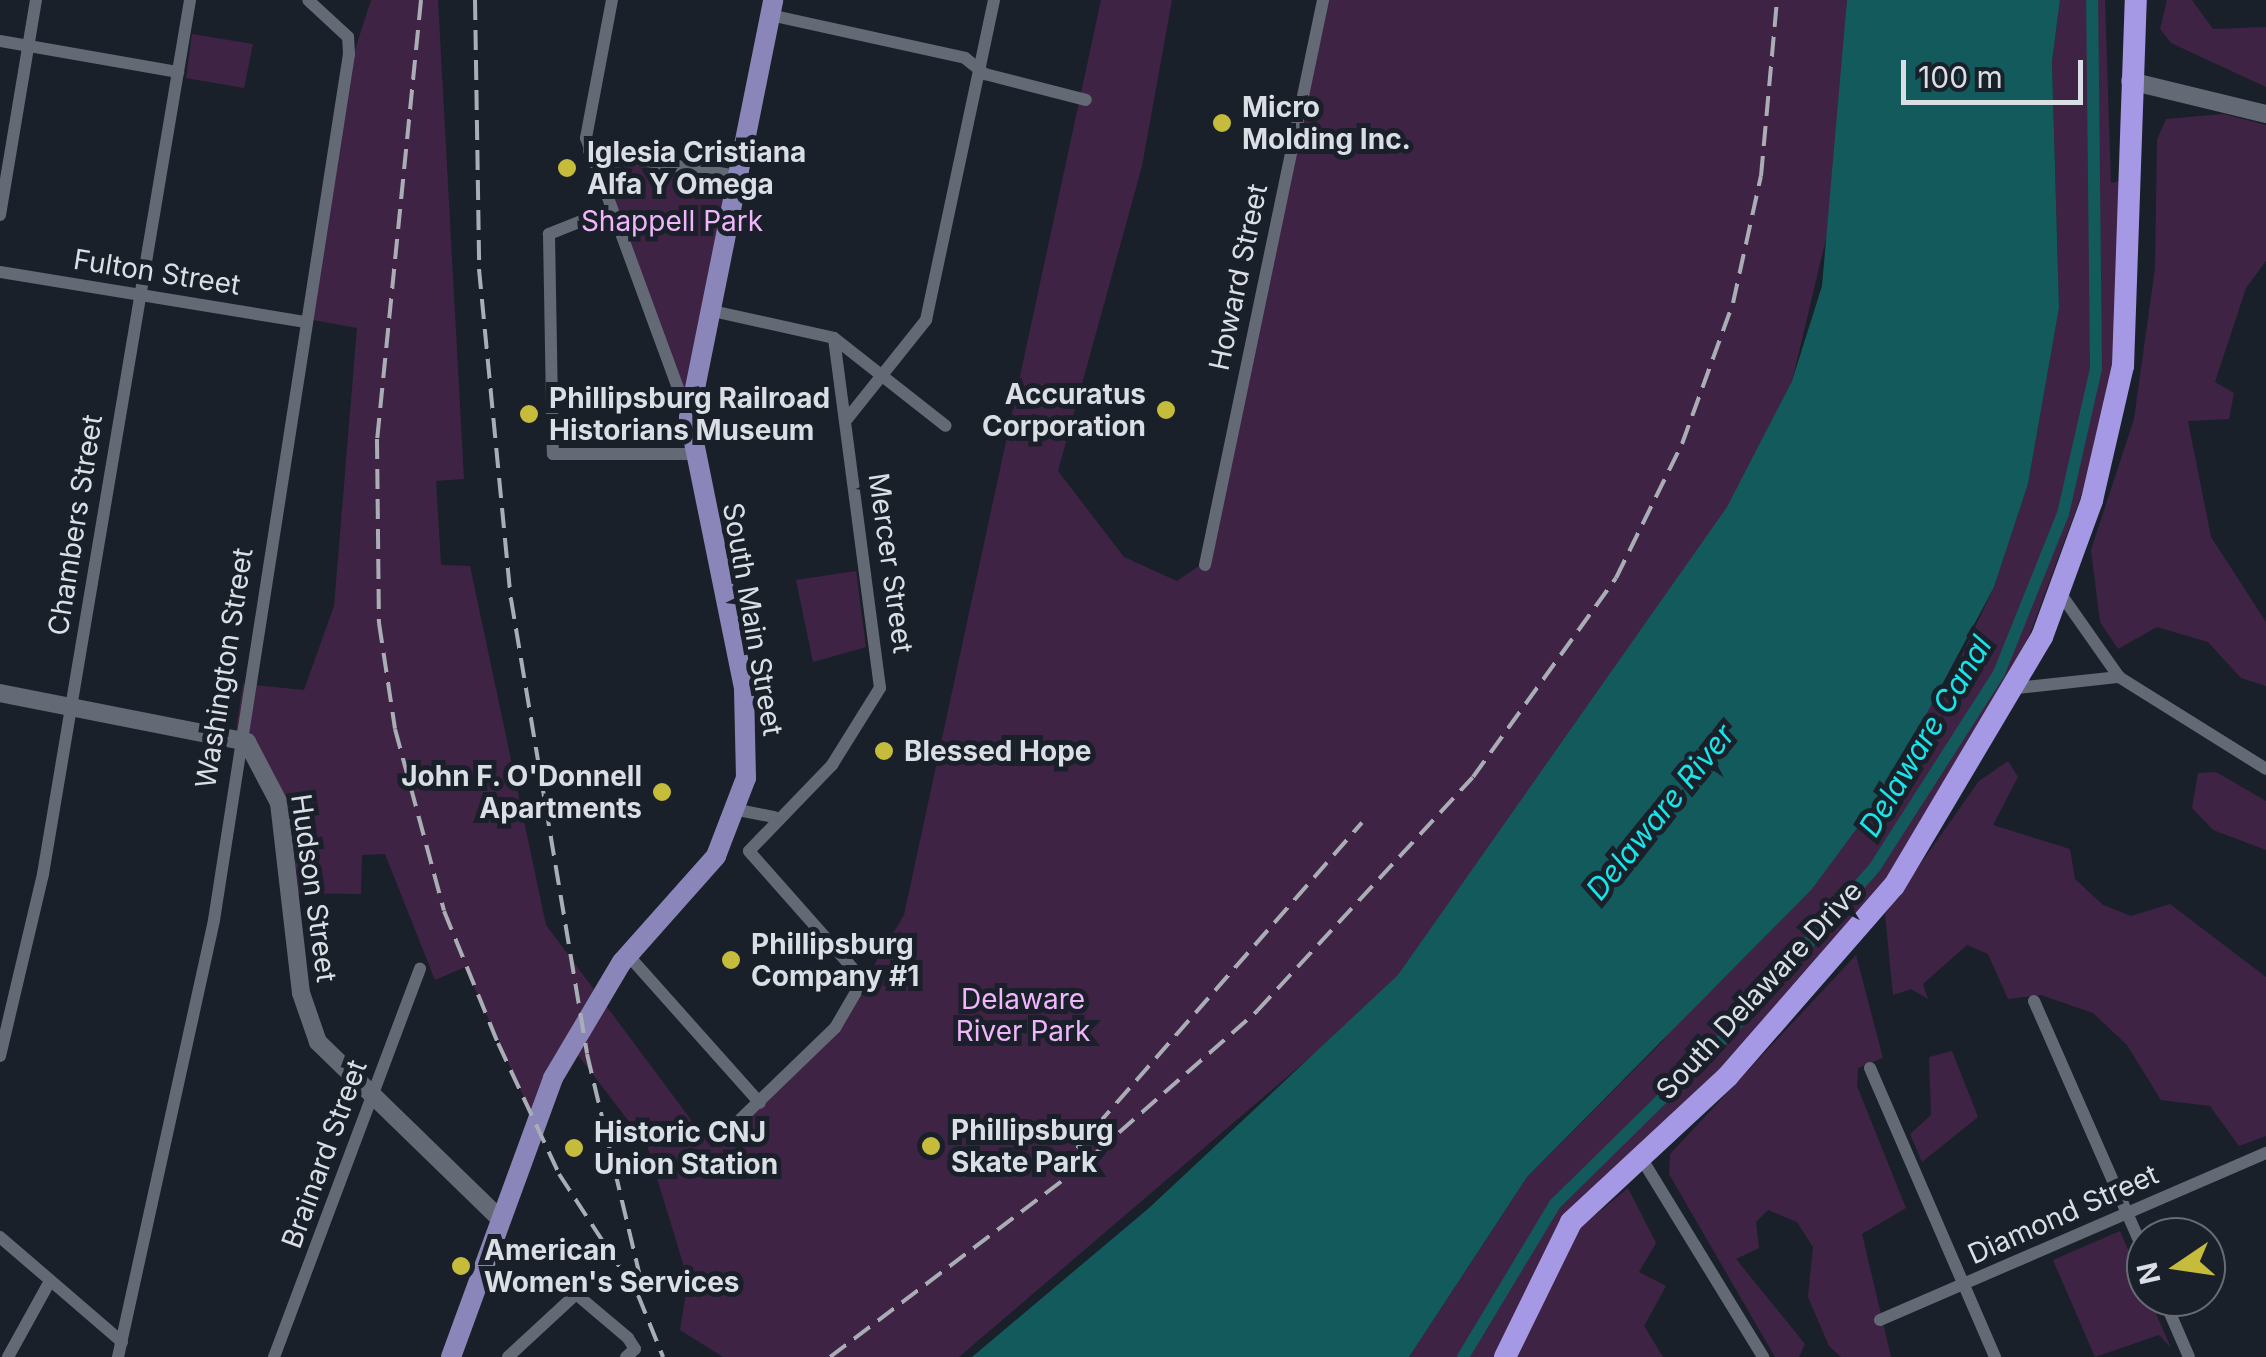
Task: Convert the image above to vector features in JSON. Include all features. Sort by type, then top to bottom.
[{"type":"highway","name":"South Delaware Drive","points":[[1505,1357],[1557,1243],[1640,1156],[1728,1076],[1879,906],[2016,688],[2060,593],[2123,366],[2134,189],[2130,80],[2136,0]]},
{"type":"main road","name":"South Main Street","points":[[450,1357],[565,1055],[628,955],[705,873],[738,810],[750,749],[744,688],[689,418],[771,8]]},
{"type":"street","points":[[0,215],[36,0]]},
{"type":"street","name":"Chambers Street","points":[[0,1056],[71,705],[190,0]]},
{"type":"street","name":"Washington Street","points":[[118,1357],[214,920],[238,736],[350,44],[308,0]]},
{"type":"street","points":[[612,0],[588,151],[689,418]]},
{"type":"street","points":[[846,420],[926,320],[994,0]]},
{"type":"street","name":"Howard Street","points":[[1205,565],[1323,0]]},
{"type":"street","points":[[771,8],[965,58],[980,70],[1086,100]]},
{"type":"street","points":[[0,42],[178,72]]},
{"type":"street","points":[[2130,80],[2266,114]]},
{"type":"street","points":[[588,151],[737,176]]},
{"type":"street","points":[[609,210],[548,234],[553,454],[696,454]]},
{"type":"street","name":"Fulton Street","points":[[0,272],[306,322]]},
{"type":"street","points":[[708,310],[834,338],[946,426]]},
{"type":"street","name":"Mercer Street","points":[[774,817],[832,764],[880,688],[834,338]]},
{"type":"street","points":[[2060,593],[2120,677],[2266,770]]},
{"type":"street","points":[[2016,688],[2120,677]]},
{"type":"street","points":[[0,693],[238,736]]},
{"type":"street","name":"Hudson Street","points":[[238,736],[278,803],[310,1026],[371,1099],[501,1220]]},
{"type":"street","points":[[724,1136],[835,1028],[863,980],[750,855],[774,817],[738,810]]},
{"type":"street","points":[[628,955],[760,1103]]},
{"type":"street","name":"Brainard Street","points":[[274,1357],[420,968]]},
{"type":"street","points":[[2034,1001],[2130,1217]]},
{"type":"street","points":[[1870,1068],[1995,1357]]},
{"type":"street","name":"Diamond Street","points":[[1880,1320],[2266,1153]]},
{"type":"street","points":[[1640,1156],[1763,1357]]},
{"type":"street","points":[[0,1237],[122,1342]]},
{"type":"street","points":[[8,1357],[50,1281]]},
{"type":"street","points":[[508,1357],[567,1298],[584,1296],[630,1353]]},
{"type":"street","points":[[2172,1317],[2189,1357]]},
{"type":"green space","name":"Delaware River Park","points":[[371,0],[438,0],[464,479],[436,481],[441,565],[470,566],[546,925],[712,1148],[840,1022],[904,915],[1101,0],[1172,0],[1142,166],[1058,471],[1124,557],[1177,581],[1212,557],[1326,0],[1847,0],[1836,197],[1792,381],[1728,507],[1445,942],[959,1357],[723,1357],[680,1330],[688,1280],[647,1145],[571,1046],[534,1120],[465,967],[435,980],[385,854],[362,855],[361,894],[288,893],[279,805],[235,737],[243,684],[304,690],[334,606],[357,328],[308,319],[352,59]]},
{"type":"green space","points":[[2060,0],[2105,0],[2111,183],[2124,180],[2113,374],[2099,448],[2009,690],[1867,908],[1725,1066],[1559,1223],[1495,1357],[1409,1357],[1527,1177],[1662,1042],[1950,680],[1994,587],[2028,484],[2059,308],[2052,62]]},
{"type":"green space","points":[[2167,0],[2192,0],[2213,29],[2266,27],[2266,87],[2171,43],[2160,29]]},
{"type":"green space","points":[[192,34],[253,44],[244,88],[186,78]]},
{"type":"green space","points":[[2223,114],[2266,125],[2266,261],[2246,288],[2215,382],[2234,393],[2229,419],[2188,421],[2211,537],[2266,622],[2266,686],[2241,678],[2208,642],[2157,627],[2118,649],[2100,622],[2091,550],[2134,419],[2155,268],[2157,140],[2166,119]]},
{"type":"green space","name":"Shappell Park","points":[[589,151],[737,177],[689,418]]},
{"type":"green space","points":[[856,571],[866,647],[813,662],[796,580]]},
{"type":"green space","points":[[2008,761],[2018,777],[1993,825],[2070,849],[2075,879],[2103,905],[2131,916],[2170,904],[2266,977],[2266,1136],[2239,1146],[2210,1106],[2161,1100],[2127,1045],[2093,1013],[2041,995],[2008,999],[1988,954],[1967,945],[1923,984],[1928,999],[1911,989],[1893,995],[1885,914],[1979,781]]},
{"type":"green space","points":[[2216,772],[2266,801],[2266,850],[2213,830],[2192,808],[2198,773]]},
{"type":"green space","points":[[1856,955],[1883,1058],[1858,1068],[1857,1086],[1906,1208],[1862,1234],[1891,1357],[1841,1357],[1829,1346],[1808,1297],[1813,1247],[1797,1222],[1768,1210],[1756,1222],[1759,1248],[1736,1259],[1805,1344],[1799,1357],[1775,1357],[1669,1174],[1670,1154]]},
{"type":"green space","points":[[1952,1051],[1978,1117],[1922,1162],[1910,1134],[1931,1115],[1929,1057]]},
{"type":"green space","points":[[1628,1188],[1656,1243],[1639,1272],[1666,1286],[1644,1326],[1663,1357],[1512,1357],[1576,1231]]},
{"type":"green space","points":[[2120,1231],[2126,1245],[2126,1317],[2157,1317],[2171,1348],[2159,1335],[2095,1357],[2053,1260]]},
{"type":"water","name":"Delaware River","points":[[1847,0],[2060,0],[2052,62],[2059,308],[2028,484],[1994,587],[1888,786],[1812,889],[1527,1177],[1409,1357],[972,1357],[1149,1208],[1398,975],[1727,507],[1792,381],[1822,286]]},
{"type":"waterway","name":"Delaware Canal","points":[[1463,1357],[1555,1204],[1727,1035],[1875,867],[1999,673],[2063,514],[2096,369],[2092,0]]},
{"type":"railway","points":[[421,0],[377,439],[379,623],[395,729],[444,911],[498,1043],[559,1174],[638,1295],[663,1357]]},
{"type":"railway","points":[[475,0],[479,269],[511,599],[587,1054],[642,1285]]},
{"type":"railway","points":[[830,1357],[1074,1172],[1257,1011],[1473,777],[1616,578],[1682,444],[1733,303],[1761,176],[1777,0]]},
{"type":"railway","points":[[1057,1171],[1362,823]]},
{"type":"place","name":"Micro Molding Inc.","points":[[1222,123]]},
{"type":"place","name":"Iglesia Cristiana Alfa Y Omega","points":[[567,168]]},
{"type":"place","name":"Accuratus Corporation","points":[[1166,410]]},
{"type":"place","name":"Phillipsburg Railroad Historians Museum","points":[[529,414]]},
{"type":"place","name":"Blessed Hope","points":[[884,751]]},
{"type":"place","name":"John F. O'Donnell Apartments","points":[[662,792]]},
{"type":"place","name":"Phillipsburg Company #1","points":[[731,960]]},
{"type":"place","name":"Phillipsburg Skate Park","points":[[931,1146]]},
{"type":"place","name":"Historic CNJ Union Station","points":[[574,1148]]},
{"type":"place","name":"American Women's Services","points":[[461,1266]]}]
